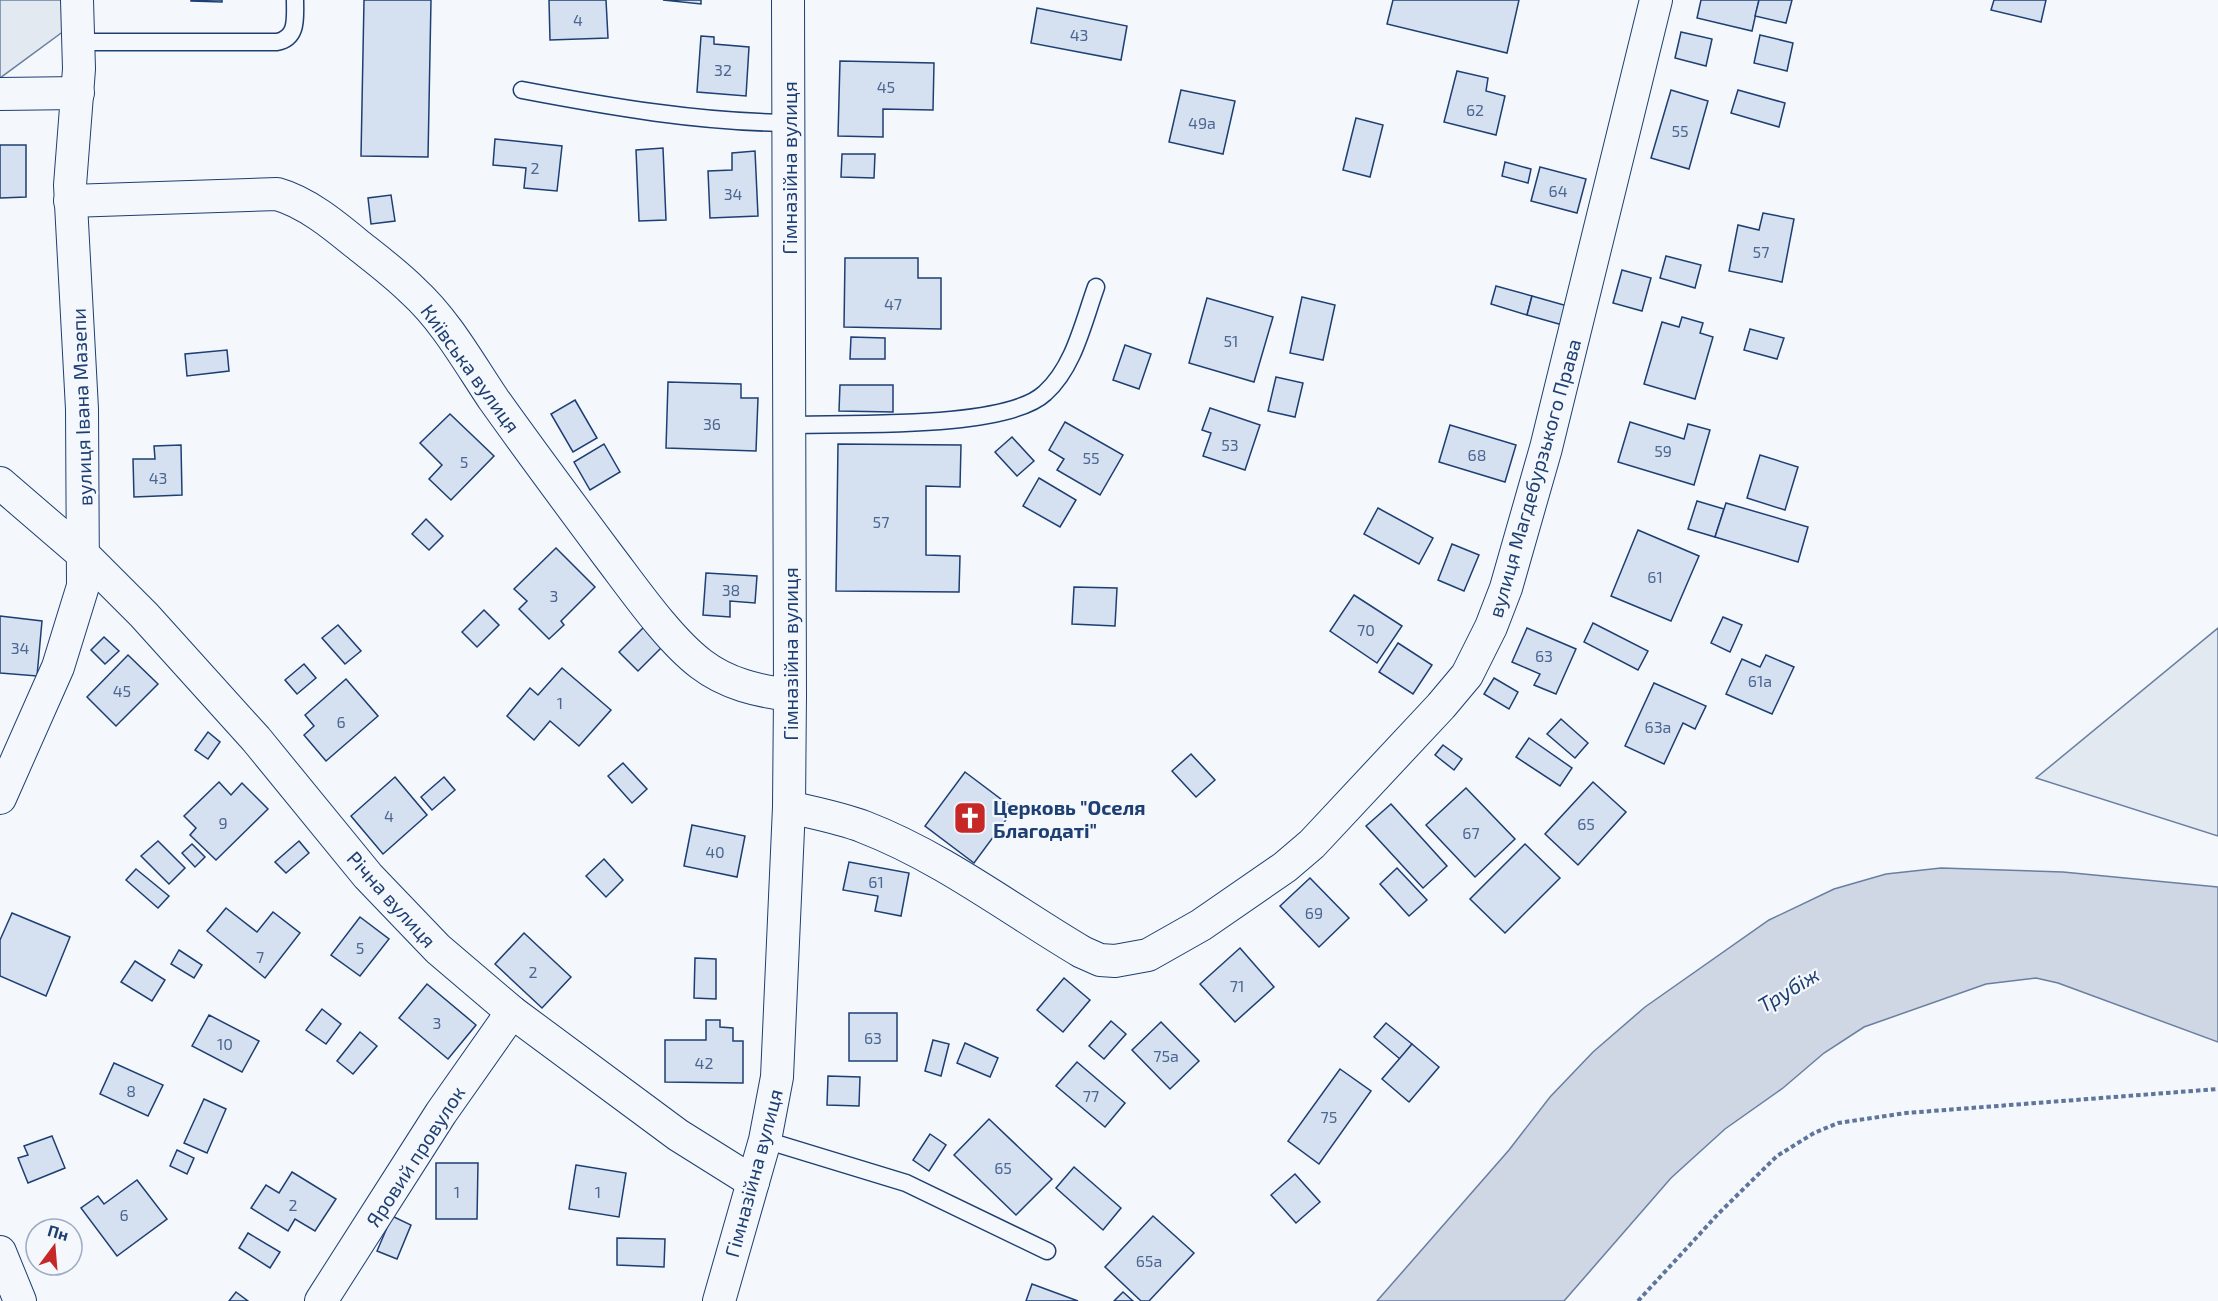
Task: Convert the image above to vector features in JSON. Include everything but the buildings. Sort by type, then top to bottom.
[{"type":"street","name":"вулиця Івана Мазепи","points":[[0,798],[34,727],[67,642],[83,586],[85,556],[81,362],[70,201],[80,42],[77,0]]},
{"type":"street","name":"Гімназійна вулиця","points":[[719,1301],[765,1140],[777,1077],[789,807],[788,0]]},
{"type":"street","name":"вулиця Магдебурзького Права","points":[[789,807],[862,826],[886,836],[961,878],[1082,952],[1100,960],[1115,961],[1148,955],[1201,925],[1285,867],[1312,844],[1467,675],[1491,627],[1506,588],[1546,448],[1626,130],[1656,0]]},
{"type":"street","points":[[0,94],[78,93]]},
{"type":"street","name":"Київська вулиця","points":[[70,201],[277,194],[291,198],[304,206],[351,239],[406,284],[440,321],[531,453],[631,585],[683,646],[701,664],[740,685],[764,692],[790,694]]},
{"type":"street","points":[[0,483],[85,556]]},
{"type":"street","name":"Річна вулиця","points":[[85,556],[144,615],[234,715],[368,876],[438,949],[512,1012],[678,1135],[753,1182]]},
{"type":"street","name":"Яровий провулок","points":[[321,1301],[441,1113],[512,1012]]},
{"type":"street","points":[[0,1252],[20,1301]]},
{"type":"lane","points":[[80,42],[277,42],[284,40],[293,31],[295,0]]},
{"type":"lane","points":[[522,90],[683,117],[789,123]]},
{"type":"lane","points":[[790,425],[969,418],[1002,413],[1031,403],[1053,385],[1071,357],[1096,287]]},
{"type":"lane","points":[[765,1140],[906,1183],[1047,1251]]},
{"type":"path","points":[[1638,1301],[1719,1213],[1777,1156],[1814,1133],[1838,1123],[1906,1113],[2080,1102],[2218,1089]]},
{"type":"shaded area","points":[[0,0],[65,0],[68,28],[0,78]]},
{"type":"shaded area","points":[[2218,628],[2218,836],[2036,778]]},
{"type":"water","name":"Трубіж","points":[[1941,868],[2063,872],[2218,887],[2218,1042],[2058,983],[2036,978],[1986,984],[1864,1027],[1824,1053],[1783,1088],[1725,1129],[1671,1178],[1564,1301],[1377,1301],[1509,1150],[1550,1097],[1593,1052],[1645,1007],[1769,920],[1834,889],[1886,874]]},
{"type":"place","name":"Церковь \"Оселя Благодаті\"","points":[[970,818]]}]
